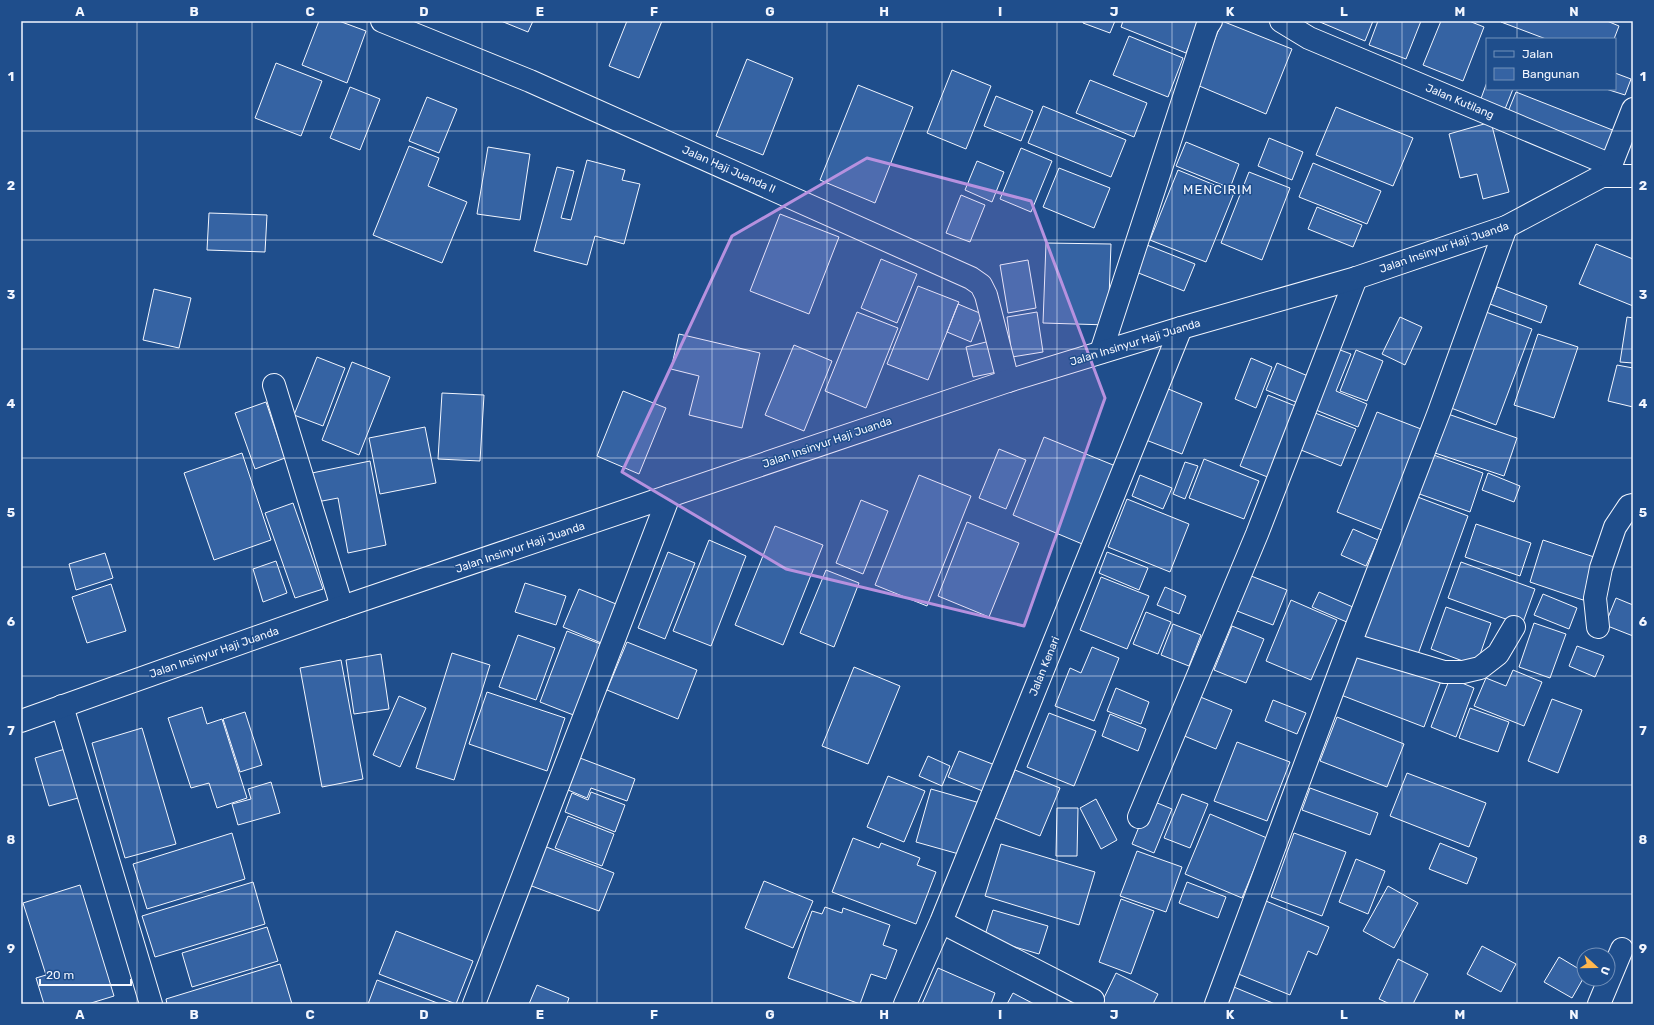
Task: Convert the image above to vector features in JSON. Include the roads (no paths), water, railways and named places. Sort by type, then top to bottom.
[{"type":"street","name":"Jalan Haji Juanda II","points":[[382,21],[530,81],[971,278],[981,285],[986,295],[1008,380]]},
{"type":"street","points":[[1101,352],[1210,21]]},
{"type":"street","name":"Jalan Kutilang","points":[[1281,21],[1312,29],[1607,170]]},
{"type":"street","points":[[1607,170],[1633,110]]},
{"type":"street","name":"Jalan Insinyur Haji Juanda","points":[[21,721],[342,607],[1008,380],[1181,328],[1356,278],[1506,227],[1607,170],[1633,176]]},
{"type":"street","points":[[1216,1004],[1350,644],[1439,412],[1506,227]]},
{"type":"street","points":[[1139,817],[1257,534],[1356,278]]},
{"type":"street","name":"Jalan Kenari","points":[[905,1004],[941,922],[1181,328]]},
{"type":"street","points":[[274,385],[342,607]]},
{"type":"street","points":[[474,1004],[669,496]]},
{"type":"street","points":[[1598,627],[1595,598],[1601,568],[1615,528],[1629,506],[1633,505]]},
{"type":"street","points":[[1350,644],[1444,672],[1463,672],[1480,668],[1498,654],[1514,627]]},
{"type":"street","points":[[62,706],[151,1004]]},
{"type":"street","points":[[941,922],[1093,1000]]},
{"type":"street","points":[[1599,1004],[1622,949]]},
{"type":"district","name":"MENCIRIM","points":[[1218,189]]}]
